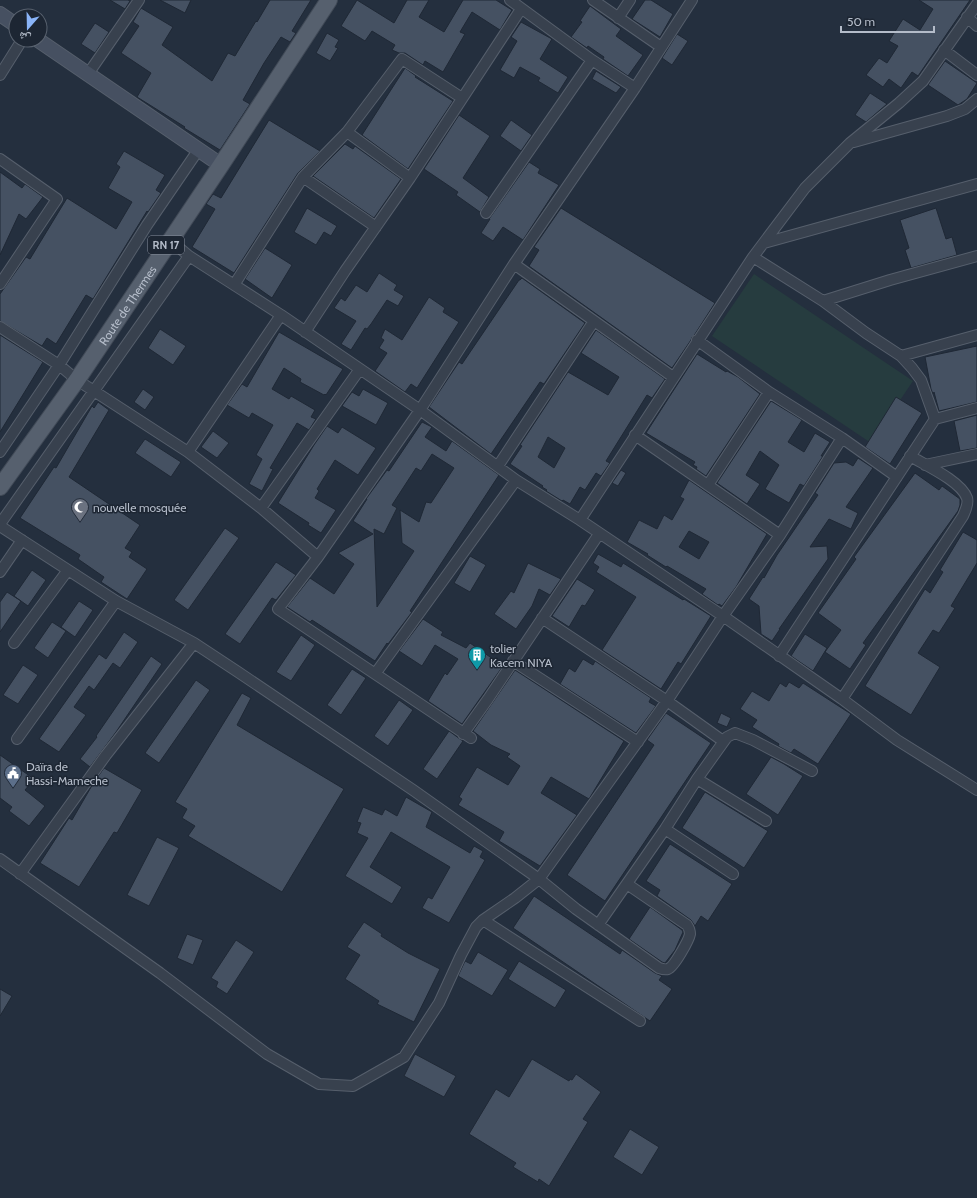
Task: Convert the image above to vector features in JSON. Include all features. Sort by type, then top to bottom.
[{"type":"main road","name":"Route de Thermes","points":[[0,487],[77,380],[329,0]]},
{"type":"main road","points":[[48,47],[221,165]]},
{"type":"street","points":[[88,74],[139,0]]},
{"type":"street","points":[[510,0],[592,60],[635,88]]},
{"type":"street","points":[[593,0],[661,47]]},
{"type":"street","points":[[618,18],[630,0]]},
{"type":"street","points":[[599,534],[512,661],[467,736],[278,609],[318,557],[420,410],[514,264],[635,88],[692,0]]},
{"type":"street","points":[[580,520],[753,257],[805,188],[850,143],[899,103],[923,81],[977,4]]},
{"type":"street","points":[[305,332],[410,178],[521,9]]},
{"type":"street","points":[[967,17],[977,26]]},
{"type":"street","points":[[0,75],[17,48]]},
{"type":"street","points":[[944,50],[977,76]]},
{"type":"street","points":[[234,286],[303,177],[347,132],[402,59],[462,98]]},
{"type":"street","points":[[486,213],[592,60]]},
{"type":"street","points":[[850,143],[947,116],[965,109],[977,99]]},
{"type":"street","points":[[347,132],[410,178]]},
{"type":"street","points":[[0,452],[59,365],[146,225],[199,149]]},
{"type":"street","points":[[0,159],[57,198],[0,284]]},
{"type":"street","points":[[303,177],[376,227]]},
{"type":"street","points":[[764,243],[977,184]]},
{"type":"street","points":[[170,240],[189,256],[281,315],[420,410],[516,480],[580,520],[723,616],[842,699],[897,740],[977,790]]},
{"type":"street","points":[[189,256],[95,392],[0,525],[116,601],[194,643],[413,790],[539,879],[598,925],[659,968],[663,970],[669,969],[674,964],[688,940],[690,934],[687,925],[627,884]]},
{"type":"street","points":[[823,301],[890,280],[977,256]]},
{"type":"street","points":[[753,257],[823,301],[866,333],[901,356],[920,380],[935,418]]},
{"type":"street","points":[[514,264],[673,377]]},
{"type":"street","points":[[188,452],[281,315]]},
{"type":"street","points":[[498,466],[594,321]]},
{"type":"street","points":[[0,327],[59,365],[77,380],[95,392],[188,452],[261,508],[318,557]]},
{"type":"street","points":[[901,356],[977,335]]},
{"type":"street","points":[[697,340],[769,392],[842,438],[897,478]]},
{"type":"street","points":[[261,508],[360,369]]},
{"type":"street","points":[[708,485],[769,392]]},
{"type":"street","points":[[779,656],[935,418],[977,408]]},
{"type":"street","points":[[635,435],[780,535]]},
{"type":"street","points":[[0,859],[160,973],[267,1054],[319,1084],[353,1086],[404,1057],[439,1003],[476,926],[539,879],[667,701],[723,616],[780,535],[842,438]]},
{"type":"street","points":[[925,465],[977,454]]},
{"type":"street","points":[[842,699],[967,508],[968,499],[963,490],[953,482],[910,456]]},
{"type":"street","points":[[375,674],[516,480]]},
{"type":"street","points":[[0,572],[22,540]]},
{"type":"street","points":[[14,643],[68,570]]},
{"type":"street","points":[[17,739],[116,601]]},
{"type":"street","points":[[542,618],[667,701],[723,741]]},
{"type":"street","points":[[20,874],[106,755],[194,643]]},
{"type":"street","points":[[512,661],[638,742]]},
{"type":"street","points":[[598,925],[665,829],[723,741],[732,734],[740,735],[753,740],[812,771]]},
{"type":"street","points":[[697,779],[766,821]]},
{"type":"street","points":[[665,829],[732,874]]},
{"type":"street","points":[[483,920],[640,1021]]},
{"type":"green space","points":[[754,274],[913,381],[871,443],[712,336]]},
{"type":"building","points":[[110,0],[128,0],[130,1],[125,9]]},
{"type":"building","points":[[160,0],[191,0],[185,13]]},
{"type":"building","points":[[270,0],[311,0],[292,31],[296,33],[290,42],[281,37],[264,63],[243,100],[250,104],[220,150],[137,97],[151,73],[121,53],[139,26],[133,22],[141,8],[173,27],[162,45],[212,81],[228,53],[235,56]]},
{"type":"building","points":[[357,0],[394,23],[407,0],[429,0],[419,17],[444,32],[463,0],[496,0],[512,10],[500,30],[472,12],[460,32],[465,34],[443,72],[425,61],[423,65],[405,53],[399,53],[392,50],[395,45],[372,31],[365,41],[341,26]]},
{"type":"building","points":[[645,0],[651,0],[673,14],[660,37],[632,19]]},
{"type":"building","points":[[919,0],[970,0],[918,76],[912,72],[901,88],[889,79],[883,87],[866,75],[879,58],[887,63],[898,46],[889,41],[903,19],[920,30],[933,9]]},
{"type":"building","points":[[590,6],[621,29],[616,36],[643,55],[628,76],[603,59],[604,57],[588,46],[587,48],[571,37],[582,22],[580,21]]},
{"type":"building","points":[[521,22],[552,39],[540,59],[568,77],[558,93],[538,81],[540,78],[520,67],[514,78],[500,70],[517,41],[511,37]]},
{"type":"building","points":[[95,23],[109,32],[95,53],[81,44]]},
{"type":"building","points":[[327,33],[339,40],[335,47],[338,48],[330,61],[316,53]]},
{"type":"building","points":[[677,34],[688,41],[672,65],[662,58]]},
{"type":"building","points":[[945,61],[977,83],[967,99],[958,105],[928,85]]},
{"type":"building","points":[[405,68],[416,76],[415,77],[453,101],[408,169],[362,135]]},
{"type":"building","points":[[596,71],[621,87],[616,93],[592,79]]},
{"type":"building","points":[[870,93],[887,104],[866,122],[855,115]]},
{"type":"building","points":[[459,115],[490,136],[463,178],[489,197],[480,212],[456,195],[458,192],[424,169]]},
{"type":"building","points":[[269,120],[320,151],[298,173],[234,273],[192,247],[215,209],[206,204],[213,194],[221,198]]},
{"type":"building","points":[[511,120],[532,135],[521,151],[500,136]]},
{"type":"building","points":[[345,144],[353,149],[355,146],[401,179],[374,218],[313,176]]},
{"type":"building","points":[[124,151],[165,175],[156,190],[161,193],[148,212],[147,211],[93,299],[86,295],[56,344],[47,338],[42,346],[0,321],[0,294],[26,257],[30,259],[67,198],[116,229],[132,202],[108,188],[120,167],[116,164]]},
{"type":"building","points":[[529,162],[540,169],[538,173],[559,185],[523,240],[503,227],[493,241],[481,233],[489,219]]},
{"type":"building","points":[[0,172],[22,188],[25,184],[43,197],[26,219],[19,214],[0,255]]},
{"type":"building","points":[[307,208],[337,226],[331,236],[324,232],[316,245],[294,232]]},
{"type":"building","points":[[561,208],[715,303],[672,368],[529,266],[539,250],[534,247]]},
{"type":"building","points":[[936,208],[946,239],[952,237],[957,255],[911,268],[905,250],[909,248],[900,220]]},
{"type":"building","points":[[265,248],[292,265],[272,298],[245,279]]},
{"type":"building","points":[[379,273],[397,285],[394,290],[404,296],[398,306],[387,300],[371,324],[367,329],[365,328],[351,350],[341,344],[356,321],[334,308],[341,298],[345,301],[356,285],[367,292]]},
{"type":"building","points":[[522,278],[585,323],[544,384],[540,382],[491,454],[429,407],[459,362],[462,364],[519,280]]},
{"type":"building","points":[[429,297],[445,308],[443,312],[459,322],[417,388],[411,384],[405,392],[375,371],[387,353],[379,348],[384,340],[381,338],[385,329],[402,340]]},
{"type":"building","points":[[160,329],[186,346],[173,365],[148,348]]},
{"type":"building","points":[[596,330],[665,379],[652,398],[647,395],[606,461],[610,463],[601,476],[596,473],[585,490],[580,487],[570,504],[546,491],[547,490],[542,487],[543,486],[510,464],[522,446],[520,445],[568,372],[608,395],[619,377],[581,353]],"holes":[[[548,437],[565,448],[554,468],[538,457]]]},
{"type":"building","points":[[279,332],[343,369],[326,395],[324,395],[300,382],[301,379],[284,368],[272,389],[289,399],[291,396],[315,410],[311,417],[316,419],[309,430],[297,423],[270,468],[273,469],[262,491],[249,484],[262,459],[256,455],[273,425],[252,413],[249,418],[227,405],[242,384],[247,387]]},
{"type":"building","points":[[0,335],[43,362],[0,432]]},
{"type":"building","points":[[977,346],[977,402],[939,411],[934,392],[933,394],[931,389],[925,357]]},
{"type":"building","points":[[697,354],[726,372],[727,371],[738,377],[760,394],[706,476],[696,469],[697,467],[693,465],[695,462],[646,433]]},
{"type":"building","points":[[143,389],[154,397],[145,410],[134,402]]},
{"type":"building","points":[[363,389],[388,403],[376,425],[342,406],[352,392],[359,396]]},
{"type":"building","points":[[896,397],[922,413],[890,464],[865,447]]},
{"type":"building","points":[[771,401],[802,420],[788,442],[804,452],[815,433],[830,442],[804,486],[800,484],[789,503],[765,489],[779,465],[760,451],[746,475],[760,484],[747,504],[717,483]]},
{"type":"building","name":"nouvelle mosquée","points":[[98,402],[109,410],[69,477],[140,525],[125,548],[132,552],[129,557],[147,569],[127,599],[101,582],[104,577],[78,559],[80,555],[20,518],[54,467],[56,468],[92,406],[94,408]]},
{"type":"building","points":[[977,415],[977,448],[960,451],[954,421]]},
{"type":"building","points":[[422,422],[432,427],[425,437],[446,451],[452,441],[499,475],[410,611],[412,612],[388,644],[387,643],[375,661],[312,620],[310,622],[287,607],[310,578],[334,594],[354,564],[338,553],[373,534],[353,521],[366,499],[387,470],[389,471]],"holes":[[[432,454],[454,468],[431,503],[426,502],[419,522],[400,510],[402,543],[414,551],[377,607],[374,529],[384,534],[397,508],[392,505],[416,468],[421,471]]]},
{"type":"building","points":[[327,426],[338,433],[342,427],[376,448],[358,475],[335,460],[317,489],[319,491],[315,498],[336,510],[321,533],[308,525],[309,523],[278,503]]},
{"type":"building","points":[[213,431],[229,443],[217,458],[201,447]]},
{"type":"building","points":[[145,439],[181,462],[171,477],[135,453]]},
{"type":"building","points":[[858,458],[873,468],[846,507],[858,513],[851,529],[829,519],[810,547],[827,546],[828,559],[772,641],[761,634],[759,606],[749,599],[818,495],[815,493],[834,463],[846,462],[853,466]]},
{"type":"building","points":[[621,470],[626,473],[618,486],[612,483]]},
{"type":"building","points":[[915,473],[939,490],[942,486],[960,499],[960,505],[958,511],[863,643],[866,645],[850,669],[825,652],[841,630],[818,613],[856,559],[854,557]]},
{"type":"building","points":[[689,480],[767,534],[736,587],[722,606],[719,604],[718,605],[702,594],[706,589],[667,566],[666,567],[647,555],[648,554],[627,542],[639,520],[657,529],[664,515],[672,520],[684,499],[680,497]],"holes":[[[689,531],[709,542],[699,559],[679,547]]]},
{"type":"building","points":[[225,528],[239,538],[188,610],[174,600]]},
{"type":"building","points":[[963,532],[977,540],[977,563],[951,606],[955,608],[939,633],[933,630],[918,653],[940,667],[911,715],[865,686],[925,589],[930,593],[943,572],[940,570]]},
{"type":"building","points":[[598,554],[621,567],[623,563],[711,616],[681,664],[678,662],[661,689],[602,650],[636,597],[596,572],[599,567],[593,563]]},
{"type":"building","points":[[470,556],[486,565],[470,592],[454,583]]},
{"type":"building","points":[[276,562],[296,575],[276,600],[272,598],[240,644],[225,634]]},
{"type":"building","points":[[528,563],[561,579],[550,595],[539,589],[532,606],[516,629],[494,614],[511,591],[514,593]]},
{"type":"building","points":[[32,570],[46,580],[28,606],[14,596]]},
{"type":"building","points":[[577,579],[595,590],[585,606],[582,605],[569,627],[552,616]]},
{"type":"building","points":[[7,592],[21,601],[0,632],[0,602]]},
{"type":"building","points":[[79,601],[93,610],[75,637],[61,627]]},
{"type":"building","points":[[423,619],[443,632],[441,635],[466,648],[470,643],[503,666],[462,724],[428,701],[445,673],[447,675],[458,659],[435,645],[422,666],[399,651]]},
{"type":"building","points":[[52,622],[66,631],[48,658],[34,648]]},
{"type":"building","points":[[124,632],[138,642],[120,668],[113,663],[94,690],[89,686],[74,707],[86,715],[59,752],[39,739],[99,654],[106,659]]},
{"type":"building","points":[[805,634],[827,648],[813,671],[791,656]]},
{"type":"building","points":[[301,635],[315,645],[291,681],[276,672]]},
{"type":"building","points":[[151,656],[162,664],[116,732],[90,767],[80,759],[97,737],[96,736]]},
{"type":"building","points":[[583,659],[593,665],[595,661],[651,698],[649,702],[656,706],[636,733],[560,684],[569,668],[575,672]]},
{"type":"building","points":[[23,665],[38,675],[18,704],[3,695]]},
{"type":"building","points":[[352,669],[366,678],[341,715],[327,705]]},
{"type":"building","points":[[515,670],[624,741],[589,799],[551,777],[541,793],[577,815],[540,866],[499,841],[504,832],[458,805],[462,799],[459,797],[477,767],[508,785],[520,766],[507,757],[510,754],[491,745],[473,731]]},
{"type":"building","points":[[196,680],[210,690],[159,763],[145,753]]},
{"type":"building","points":[[789,682],[799,688],[803,683],[851,714],[818,764],[794,749],[791,753],[778,746],[779,744],[752,727],[757,720],[740,709],[752,691],[769,701],[780,683],[786,687]]},
{"type":"building","points":[[242,693],[251,698],[237,725],[344,789],[282,892],[188,836],[195,826],[182,818],[187,809],[175,802]]},
{"type":"building","points":[[399,700],[413,710],[388,746],[374,736]]},
{"type":"building","points":[[666,713],[711,743],[605,901],[567,875],[654,745],[647,740]]},
{"type":"building","points":[[721,713],[731,718],[727,727],[717,723]]},
{"type":"building","points":[[449,731],[463,741],[437,779],[423,769]]},
{"type":"building","name":"Daïra de Hassi-Mameche","points":[[0,755],[34,779],[25,790],[45,806],[29,826],[9,811],[12,807],[0,798]]},
{"type":"building","points":[[771,757],[803,776],[778,815],[746,794]]},
{"type":"building","points":[[104,768],[142,790],[117,833],[114,832],[79,887],[40,863],[69,818],[72,820]]},
{"type":"building","points":[[705,792],[768,831],[744,868],[682,828]]},
{"type":"building","points":[[406,797],[432,812],[426,827],[470,853],[474,846],[483,851],[480,857],[485,860],[449,923],[422,908],[428,897],[432,899],[450,867],[391,832],[370,867],[402,887],[392,904],[345,876],[368,838],[357,833],[361,823],[357,822],[363,807],[382,815],[385,809],[397,816]]},
{"type":"building","points":[[157,837],[179,848],[149,906],[127,895]]},
{"type":"building","points":[[670,844],[732,884],[708,921],[701,916],[695,926],[691,920],[657,896],[660,890],[646,881]]},
{"type":"building","points":[[534,896],[620,954],[622,950],[655,973],[662,976],[659,980],[672,989],[650,1021],[513,928]]},
{"type":"building","points":[[650,907],[683,932],[675,950],[665,963],[629,939]]},
{"type":"building","points":[[364,922],[382,934],[381,936],[408,953],[440,969],[414,1022],[377,1004],[379,1001],[345,979],[360,955],[347,947]]},
{"type":"building","points":[[187,934],[203,940],[193,965],[177,958]]},
{"type":"building","points":[[236,940],[254,952],[227,994],[216,987],[218,982],[211,978]]},
{"type":"building","points":[[478,952],[508,970],[492,996],[458,976],[465,961],[471,964]]},
{"type":"building","points":[[519,961],[566,990],[555,1008],[508,979]]},
{"type":"building","points":[[0,989],[12,996],[0,1016]]},
{"type":"building","points":[[415,1054],[456,1076],[444,1097],[404,1076]]},
{"type":"building","points":[[532,1059],[569,1081],[570,1079],[572,1080],[576,1074],[601,1092],[583,1119],[588,1122],[549,1186],[539,1179],[538,1182],[513,1167],[516,1163],[469,1134],[496,1089],[509,1097]]},
{"type":"building","points":[[630,1129],[659,1147],[642,1175],[613,1157]]},
{"type":"place","name":"nouvelle mosquée","points":[[80,522]]},
{"type":"place","name":"tolier Kacem NIYA","points":[[477,670]]},
{"type":"place","name":"Daïra de Hassi-Mameche","points":[[13,788]]}]
